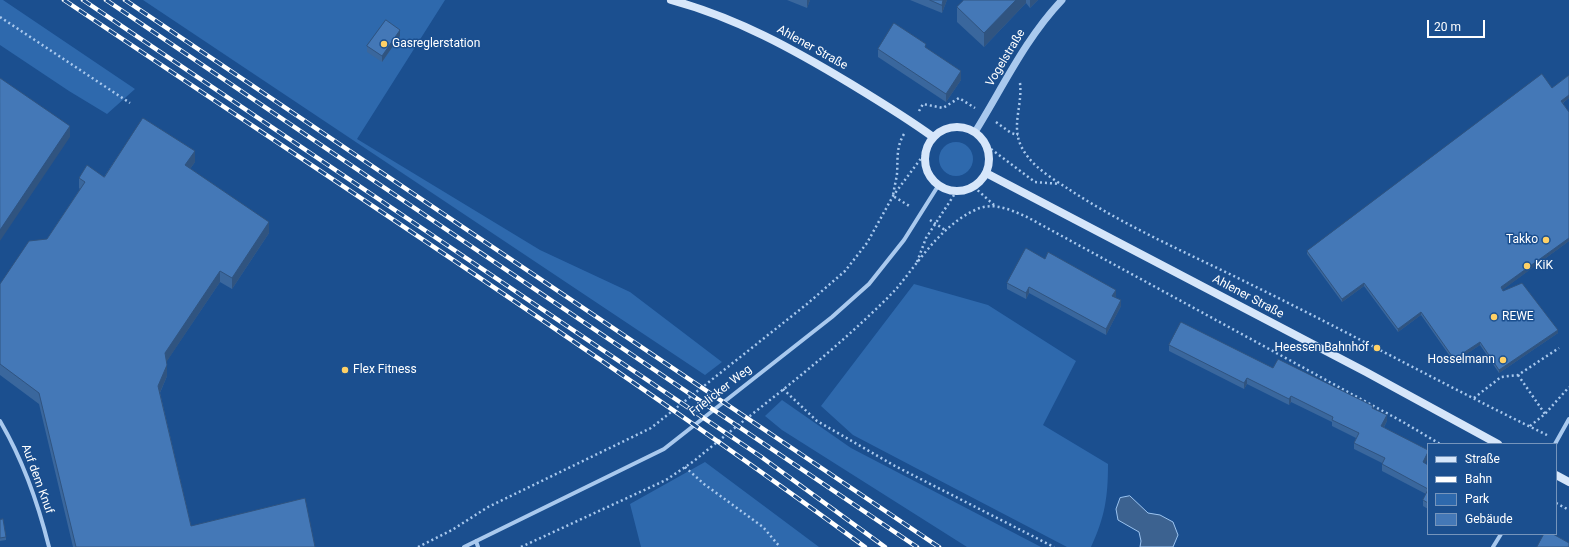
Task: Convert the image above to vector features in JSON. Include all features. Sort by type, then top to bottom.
[{"type":"main road","name":"Ahlener Straße","points":[[671,0],[705,10],[752,29],[795,50],[912,122],[933,137]]},
{"type":"main road","points":[[957,126],[975,132],[987,146],[989,164],[986,173],[974,187],[956,192],[938,186],[927,172],[925,153],[933,137],[940,131],[957,126]]},
{"type":"main road","name":"Ahlener Straße","points":[[986,173],[1366,372],[1496,443]]},
{"type":"main road","points":[[1557,476],[1569,482]]},
{"type":"street","name":"Vogelstraße","points":[[975,132],[1032,37],[1062,0]]},
{"type":"street","name":"Frielicker Weg","points":[[464,547],[664,449],[832,317],[869,284],[904,240],[938,186]]},
{"type":"street","points":[[1556,442],[1569,419]]},
{"type":"street","name":"Auf dem Knuf","points":[[0,421],[13,442],[30,485],[49,547]]},
{"type":"street","points":[[1493,547],[1500,535]]},
{"type":"street","points":[[476,541],[478,547]]},
{"type":"path","points":[[0,17],[130,103]]},
{"type":"path","points":[[1018,59],[1021,93],[1015,122],[1021,146],[1028,157],[1060,184],[1104,212],[1254,286],[1529,426],[1556,442]]},
{"type":"path","points":[[987,146],[1035,182],[1060,184]]},
{"type":"path","points":[[418,547],[452,530],[488,508],[651,428],[807,304],[845,271],[867,243],[893,196],[925,153]]},
{"type":"path","points":[[974,187],[995,206]]},
{"type":"path","points":[[916,264],[926,238],[956,192]]},
{"type":"path","points":[[521,547],[666,480],[685,467],[783,389],[858,326],[895,289],[945,230],[962,216],[978,208],[995,206],[1008,209],[1027,217],[1396,418],[1438,443]]},
{"type":"path","points":[[1474,398],[1501,377],[1518,375],[1559,348]]},
{"type":"path","points":[[1518,375],[1545,414]]},
{"type":"path","points":[[1529,426],[1545,414],[1569,387]]},
{"type":"path","points":[[783,389],[817,421],[895,466],[1054,547]]},
{"type":"path","points":[[685,467],[704,484],[763,527],[780,547]]},
{"type":"path","points":[[1557,504],[1569,510]]},
{"type":"green space","points":[[0,0],[3,0],[135,89],[107,114],[69,91],[0,45]]},
{"type":"green space","points":[[143,0],[445,0],[357,139],[540,250],[630,292],[722,362],[705,375]]},
{"type":"green space","points":[[956,142],[968,147],[973,159],[968,171],[956,176],[944,171],[939,159],[944,147]]},
{"type":"green space","points":[[914,284],[988,305],[1076,361],[1043,425],[1108,464],[1105,507],[1100,526],[1091,547],[1067,547],[954,488],[853,435],[821,406]]},
{"type":"green space","points":[[782,400],[851,448],[1041,547],[967,547],[782,430],[765,416]]},
{"type":"green space","points":[[705,462],[819,547],[641,547],[630,504]]},
{"type":"shaded area","points":[[1130,496],[1148,513],[1160,515],[1173,522],[1178,535],[1173,547],[1140,547],[1141,541],[1139,532],[1118,520],[1116,509],[1120,498]]},
{"type":"building","points":[[930,0],[943,0],[942,5]]},
{"type":"building","points":[[964,0],[1016,0],[984,33],[957,7]]},
{"type":"building","name":"Gasreglerstation","points":[[386,20],[400,30],[382,56],[367,46]]},
{"type":"building","points":[[894,23],[926,44],[925,47],[961,71],[946,94],[878,49]]},
{"type":"building","points":[[1542,74],[1552,88],[1569,75],[1569,95],[1561,101],[1569,112],[1569,238],[1501,287],[1503,291],[1522,283],[1558,330],[1499,370],[1480,342],[1454,359],[1421,312],[1398,329],[1364,283],[1342,299],[1307,251]]},
{"type":"building","points":[[0,78],[70,126],[0,230]]},
{"type":"building","points":[[143,118],[195,151],[185,165],[269,222],[232,278],[220,271],[165,353],[167,365],[158,386],[191,526],[305,498],[315,547],[76,547],[39,393],[0,364],[0,284],[29,241],[47,239],[85,182],[79,178],[87,165],[104,177]]},
{"type":"building","points":[[1026,248],[1045,259],[1048,252],[1116,290],[1112,296],[1121,300],[1106,329],[1029,287],[1026,293],[1007,283]]},
{"type":"building","points":[[1181,322],[1273,368],[1278,359],[1373,406],[1372,408],[1387,415],[1381,426],[1427,449],[1427,454],[1423,462],[1427,464],[1427,488],[1382,464],[1385,458],[1354,443],[1359,433],[1332,420],[1333,417],[1291,396],[1289,399],[1247,378],[1244,383],[1169,345]]},
{"type":"building","points":[[1427,492],[1427,502],[1423,500]]},
{"type":"building","points":[[3,519],[6,537],[0,538],[0,520]]},
{"type":"building","points":[[1543,535],[1555,535],[1569,543],[1569,547],[1537,547]]},
{"type":"railway","points":[[64,0],[568,337],[767,476],[865,547]]},
{"type":"railway","points":[[83,0],[760,456],[885,547]]},
{"type":"railway","points":[[106,0],[917,547]]},
{"type":"railway","points":[[125,0],[939,547]]},
{"type":"place","name":"Gasreglerstation","points":[[384,44]]},
{"type":"place","name":"Takko","points":[[1546,240]]},
{"type":"place","name":"KiK","points":[[1527,266]]},
{"type":"place","name":"REWE","points":[[1494,317]]},
{"type":"place","name":"Heessen Bahnhof","points":[[1377,348]]},
{"type":"place","name":"Hosselmann","points":[[1503,360]]},
{"type":"place","name":"Flex Fitness","points":[[345,370]]}]
